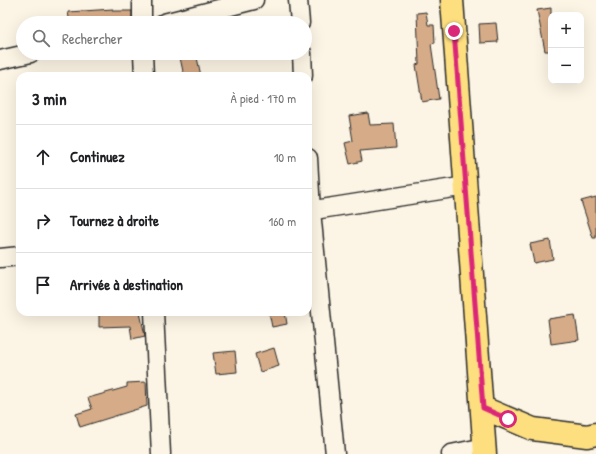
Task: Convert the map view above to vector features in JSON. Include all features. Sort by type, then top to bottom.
[{"type":"main road","points":[[452,0],[485,451]]},
{"type":"main road","points":[[483,408],[534,429],[587,436],[596,434]]},
{"type":"street","points":[[142,0],[142,16]]},
{"type":"street","points":[[191,16],[254,0]]},
{"type":"street","points":[[298,0],[299,16]]},
{"type":"street","points":[[0,60],[16,56]]},
{"type":"street","points":[[143,60],[144,72]]},
{"type":"street","points":[[302,60],[303,72]]},
{"type":"street","points":[[312,211],[466,186]]},
{"type":"street","points":[[312,230],[335,454]]},
{"type":"street","points":[[0,258],[16,256]]},
{"type":"street","points":[[154,316],[161,454]]},
{"type":"street","points":[[451,454],[485,451]]},
{"type":"building","points":[[551,8],[551,12],[548,12],[548,51],[545,51],[537,10]]},
{"type":"building","points":[[113,9],[113,11],[132,11],[132,16],[69,16],[68,12]]},
{"type":"building","points":[[426,12],[428,25],[434,25],[435,43],[431,44],[439,99],[422,102],[416,65],[419,64],[417,13]]},
{"type":"building","points":[[496,23],[498,42],[480,43],[479,24]]},
{"type":"building","points":[[181,60],[198,60],[200,72],[183,72]]},
{"type":"building","points":[[368,113],[370,125],[394,124],[396,148],[360,151],[362,161],[350,164],[345,143],[353,141],[349,116]]},
{"type":"building","points":[[596,197],[596,238],[593,238],[581,201]]},
{"type":"building","points":[[550,240],[553,259],[534,263],[530,244]]},
{"type":"building","points":[[575,315],[579,340],[551,344],[548,319]]},
{"type":"building","points":[[99,316],[141,316],[145,336],[132,339],[130,326],[99,327]]},
{"type":"building","points":[[270,316],[286,316],[287,324],[272,327]]},
{"type":"building","points":[[274,348],[279,366],[260,372],[255,354]]},
{"type":"building","points":[[235,351],[237,372],[216,374],[213,353]]},
{"type":"building","points":[[146,382],[147,406],[80,427],[76,414],[92,409],[88,398],[127,387],[127,383]]},
{"type":"route","points":[[454,31],[483,408],[508,419]]}]
